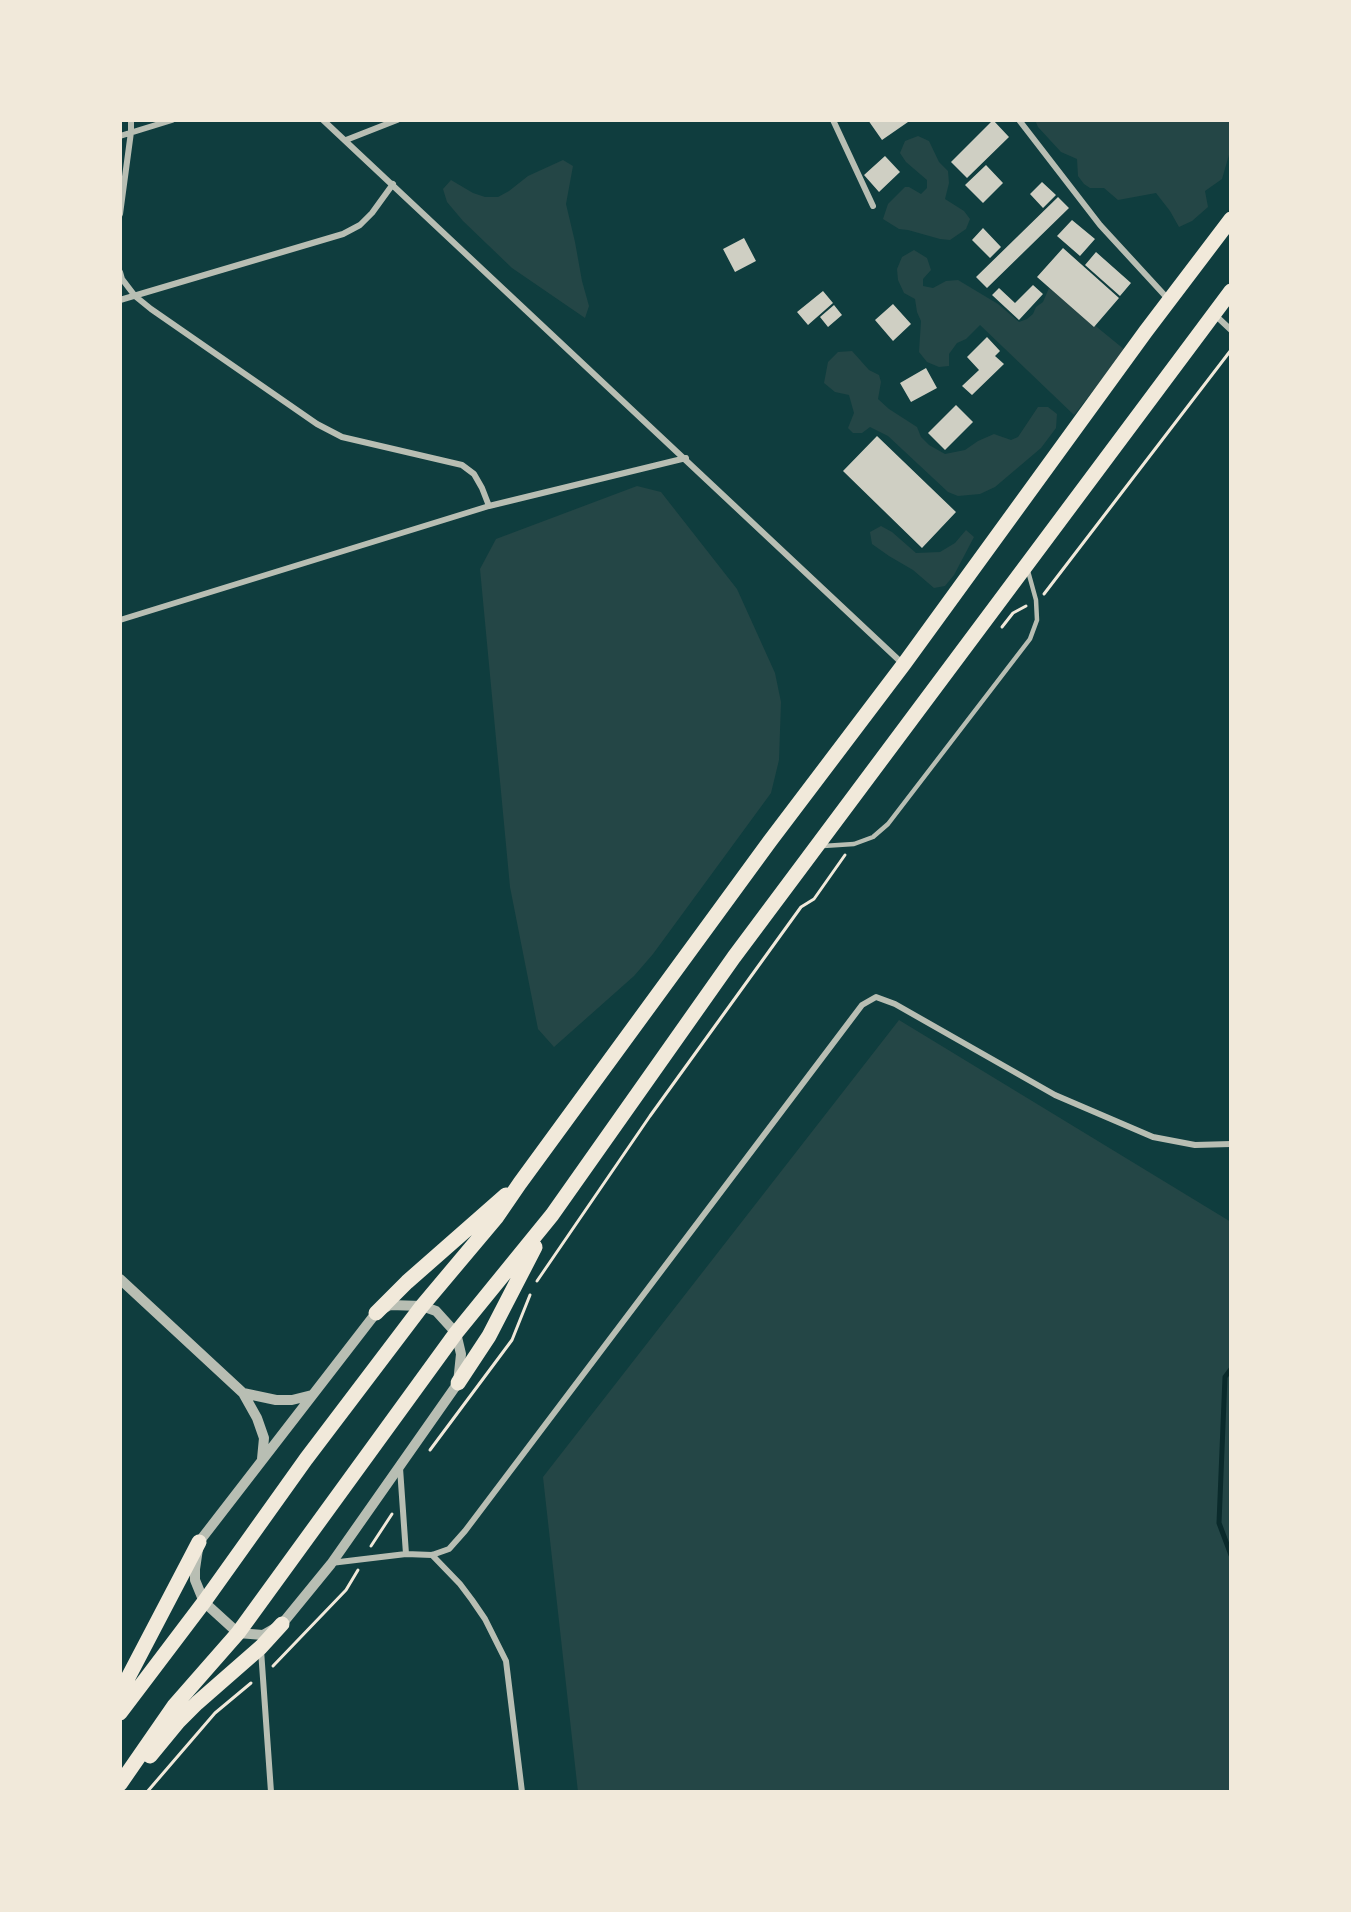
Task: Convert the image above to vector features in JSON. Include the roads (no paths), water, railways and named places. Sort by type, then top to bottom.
[{"type":"main road","points":[[120,1713],[204,1602],[306,1459],[422,1306],[496,1218],[519,1183],[770,841],[904,664],[1169,300],[1231,219]]},
{"type":"main road","points":[[120,1785],[174,1706],[238,1633],[456,1333],[552,1215],[734,957],[1231,291]]},
{"type":"main road","points":[[376,1313],[407,1282],[519,1183]]},
{"type":"main road","points":[[458,1383],[489,1336],[552,1215]]},
{"type":"main road","points":[[120,1693],[200,1542]]},
{"type":"main road","points":[[120,1785],[147,1760],[197,1703],[261,1647],[282,1624]]},
{"type":"street","points":[[120,214],[131,120]]},
{"type":"street","points":[[120,136],[172,120]]},
{"type":"street","points":[[323,120],[904,664]]},
{"type":"street","points":[[346,140],[397,120]]},
{"type":"street","points":[[833,120],[873,206]]},
{"type":"street","points":[[1019,120],[1100,225],[1169,300]]},
{"type":"street","points":[[120,300],[343,234],[360,225],[372,213],[393,184]]},
{"type":"street","points":[[120,272],[122,279],[135,296],[151,309],[317,424],[342,438],[462,465],[474,474],[489,506]]},
{"type":"street","points":[[1213,314],[1231,330]]},
{"type":"street","points":[[120,620],[489,506],[686,458]]},
{"type":"street","points":[[331,1563],[406,1554],[432,1555],[449,1549],[465,1531],[861,1005],[876,997],[895,1004],[1055,1095],[1153,1137],[1195,1145],[1231,1144]]},
{"type":"street","points":[[120,1279],[243,1394],[257,1418],[264,1438],[262,1459]]},
{"type":"street","points":[[390,1305],[422,1306],[436,1311],[456,1333],[461,1354],[458,1383],[331,1563],[282,1624],[263,1635],[238,1633],[204,1602],[195,1580],[200,1542],[376,1313],[390,1305]]},
{"type":"street","points":[[243,1394],[276,1400],[292,1400],[312,1395]]},
{"type":"street","points":[[399,1467],[406,1554]]},
{"type":"street","points":[[432,1555],[472,1600],[485,1619],[506,1661],[522,1792]]},
{"type":"street","points":[[261,1647],[271,1792]]},
{"type":"lane","points":[[817,846],[854,844],[873,837],[888,824],[1030,639],[1037,620],[1036,600],[1026,566]]},
{"type":"waterway","points":[[1231,1369],[1225,1377],[1219,1523],[1231,1555]]}]
